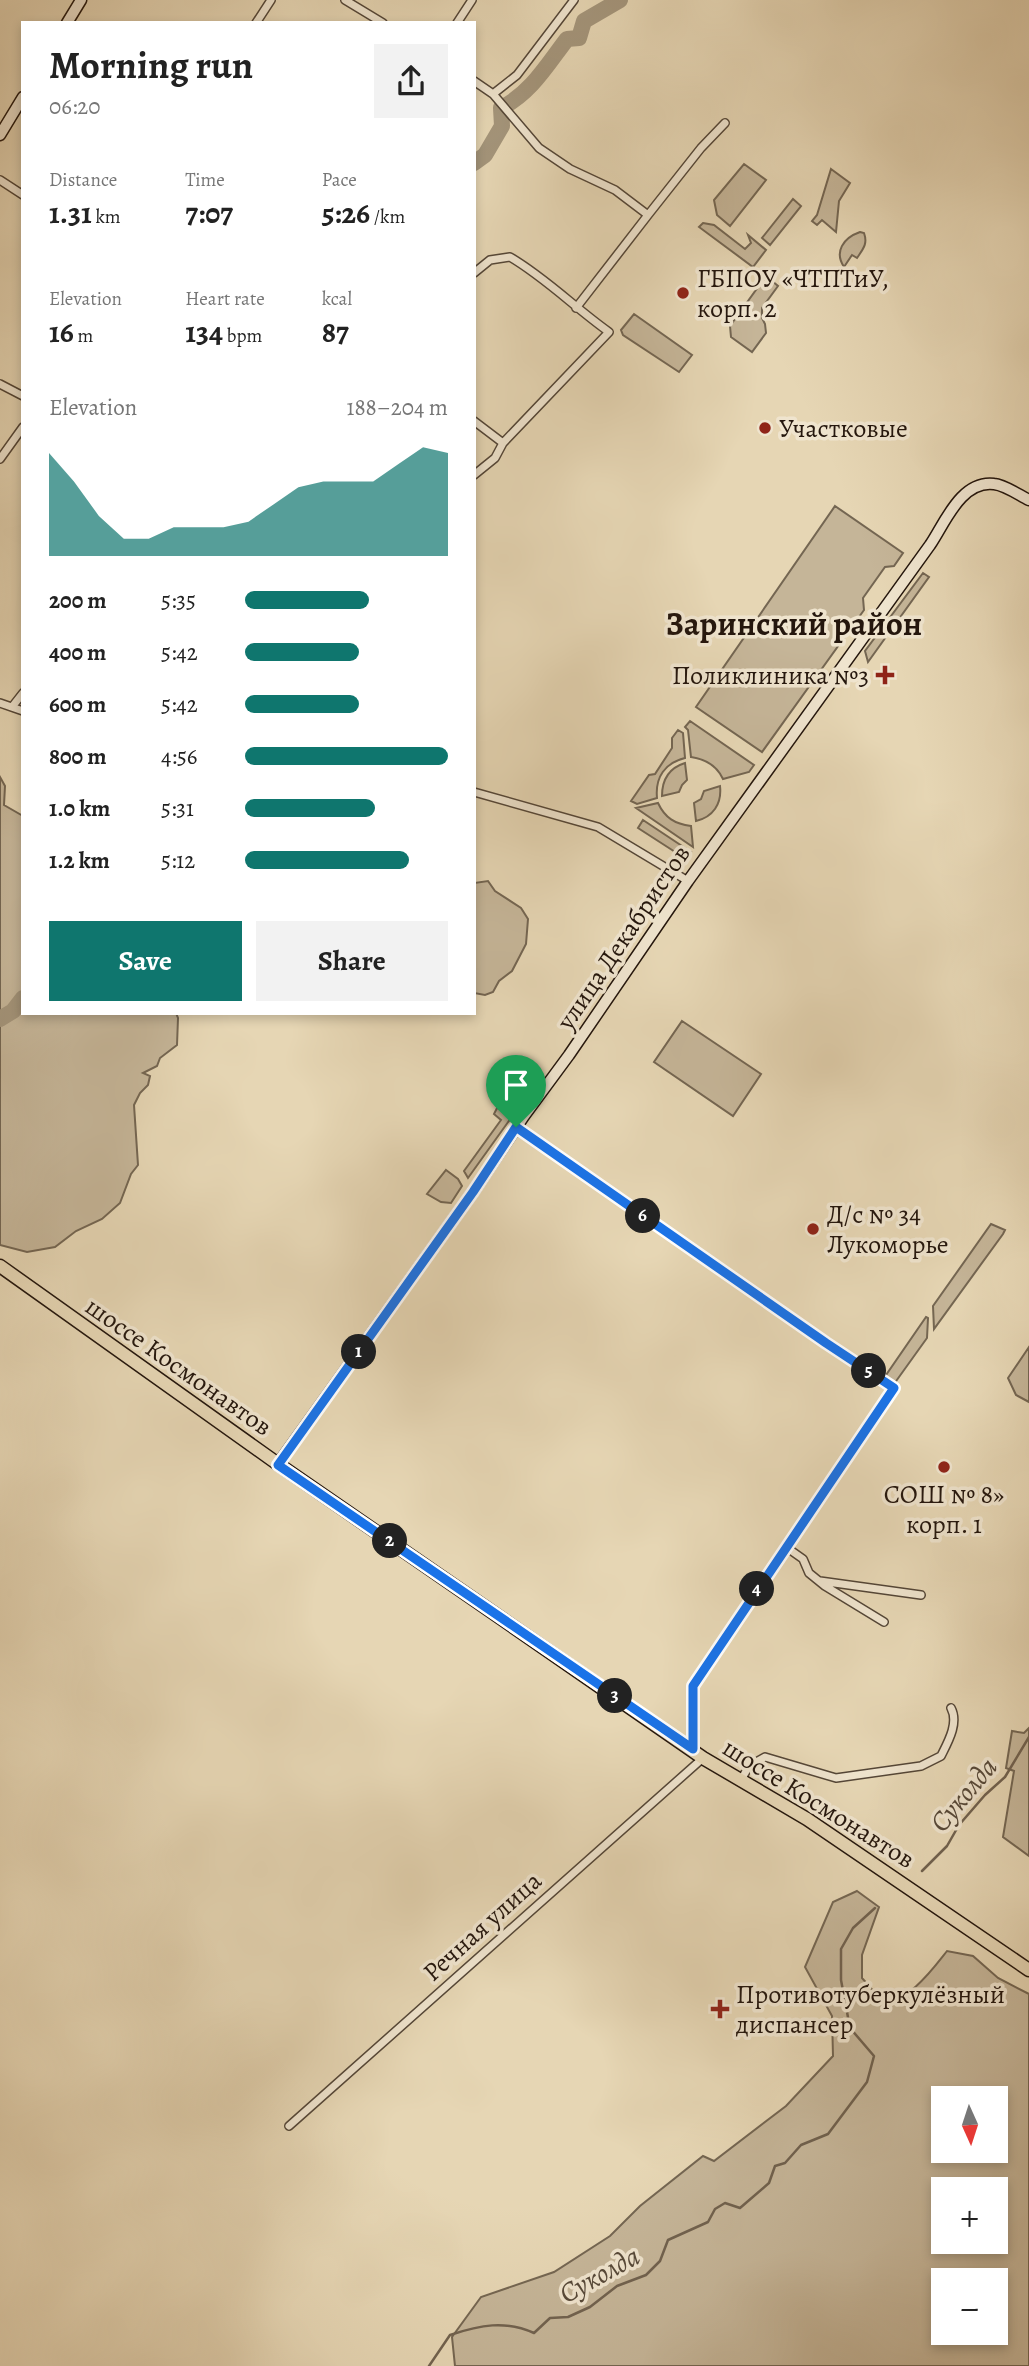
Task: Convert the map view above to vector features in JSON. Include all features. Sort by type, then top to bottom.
[{"type":"main road","name":"шоссе Космонавтов","points":[[0,1266],[278,1465],[698,1754],[807,1819],[1029,1969]]},
{"type":"street","points":[[68,21],[80,0]]},
{"type":"street","points":[[257,21],[271,0]]},
{"type":"street","points":[[345,0],[380,21]]},
{"type":"street","points":[[458,21],[472,0]]},
{"type":"street","points":[[493,94],[517,75],[574,0]]},
{"type":"street","points":[[476,82],[493,94],[539,148],[570,169],[615,190],[648,215]]},
{"type":"street","points":[[0,135],[21,100]]},
{"type":"street","points":[[576,308],[701,148],[725,123]]},
{"type":"street","points":[[0,180],[21,194]]},
{"type":"street","points":[[476,271],[490,260],[510,257],[536,272],[576,308],[609,332],[503,443],[495,458],[476,473]]},
{"type":"street","points":[[0,384],[21,395]]},
{"type":"street","points":[[476,423],[503,443]]},
{"type":"street","points":[[0,459],[21,430]]},
{"type":"street","name":"улица Декабристов","points":[[278,1465],[473,1192],[688,881],[964,495],[977,485],[995,483],[1029,499]]},
{"type":"street","points":[[12,707],[21,696]]},
{"type":"street","points":[[0,703],[21,710]]},
{"type":"street","points":[[476,793],[598,827],[688,881]]},
{"type":"street","points":[[516,1127],[894,1388],[693,1686],[698,1754]]},
{"type":"street","points":[[786,1547],[803,1559],[808,1573],[884,1622]]},
{"type":"street","points":[[820,1581],[921,1595]]},
{"type":"street","points":[[741,1780],[749,1766],[765,1757],[836,1778],[921,1766],[942,1756],[952,1732],[954,1714],[951,1708]]},
{"type":"street","name":"Речная улица","points":[[289,2126],[698,1754]]},
{"type":"shaded area","points":[[744,164],[766,180],[730,226],[717,215],[714,200]]},
{"type":"shaded area","points":[[831,169],[850,183],[839,201],[836,232],[822,220],[817,225],[812,221],[817,215]]},
{"type":"shaded area","points":[[793,199],[801,206],[770,245],[762,238]]},
{"type":"shaded area","points":[[703,223],[714,225],[745,249],[751,243],[748,235],[766,250],[753,267],[699,227]]},
{"type":"shaded area","points":[[860,232],[864,233],[864,246],[857,258],[852,255],[844,267],[840,256],[842,246]]},
{"type":"shaded area","points":[[766,276],[778,286],[762,308],[766,333],[752,352],[731,337],[730,326]]},
{"type":"shaded area","points":[[634,314],[692,355],[679,372],[623,335],[621,330]]},
{"type":"shaded area","points":[[835,506],[903,553],[894,566],[885,567],[863,598],[864,610],[762,752],[696,707]]},
{"type":"shaded area","points":[[923,573],[929,577],[868,662],[865,651]]},
{"type":"shaded area","points":[[690,721],[754,765],[749,772],[723,779],[710,764],[691,757],[688,730],[685,727]]},
{"type":"shaded area","points":[[678,730],[683,733],[685,758],[672,763],[663,772],[658,784],[657,798],[637,804],[631,801],[649,775],[655,774],[672,748],[672,738]]},
{"type":"shaded area","points":[[685,763],[687,780],[679,792],[662,796],[663,784],[668,775]]},
{"type":"shaded area","points":[[0,777],[5,786],[4,805],[21,815],[21,1015],[177,1015],[178,1018],[177,1045],[160,1058],[157,1066],[143,1073],[150,1076],[148,1085],[134,1105],[138,1165],[131,1174],[120,1203],[102,1219],[76,1231],[55,1247],[27,1252],[0,1245]]},
{"type":"shaded area","points":[[720,786],[715,809],[696,821],[694,803],[701,799],[704,791]]},
{"type":"shaded area","points":[[658,803],[671,819],[691,826],[693,847],[636,808]]},
{"type":"shaded area","points":[[643,820],[691,852],[686,859],[638,828]]},
{"type":"shaded area","points":[[488,881],[495,891],[521,908],[528,919],[526,944],[512,971],[499,981],[493,992],[485,995],[476,993],[476,883]]},
{"type":"shaded area","points":[[682,1021],[761,1074],[733,1116],[654,1062]]},
{"type":"shaded area","points":[[497,1108],[516,1111],[468,1178],[464,1171],[501,1120],[494,1114]]},
{"type":"shaded area","points":[[446,1170],[458,1179],[462,1186],[451,1203],[441,1202],[427,1194]]},
{"type":"shaded area","points":[[991,1224],[1005,1230],[1003,1234],[934,1329],[933,1306]]},
{"type":"shaded area","points":[[926,1317],[927,1338],[894,1384],[884,1378]]},
{"type":"shaded area","points":[[1029,1347],[1029,1402],[1016,1395],[1008,1378]]},
{"type":"shaded area","points":[[1029,1728],[1029,1856],[1003,1837],[1014,1771],[1006,1768],[1012,1731],[1024,1733]]},
{"type":"shaded area","points":[[857,1891],[879,1907],[862,1955],[862,1978],[882,1998],[900,1997],[910,1991],[947,1951],[973,1956],[998,1978],[1029,1994],[1029,2366],[455,2366],[452,2337],[481,2297],[554,2272],[610,2236],[640,2206],[703,2156],[714,2161],[786,2106],[833,2056],[832,2016],[805,1967],[833,1902]]},
{"type":"waterway","points":[[476,162],[485,155],[502,126],[501,108],[530,86],[567,39],[579,38],[584,21],[620,0]]},
{"type":"waterway","points":[[0,1019],[13,1011],[21,1001]]},
{"type":"waterway","name":"Суколда","points":[[922,1871],[947,1846],[959,1825],[985,1795],[1005,1777],[1029,1737]]},
{"type":"waterway","name":"Суколда","points":[[429,2366],[450,2335],[492,2325],[513,2326],[534,2333],[550,2318],[568,2317],[590,2307],[617,2286],[646,2275],[660,2261],[668,2240],[708,2222],[715,2209],[725,2203],[740,2208],[769,2183],[775,2166],[785,2163],[801,2145],[828,2134],[867,2082],[874,2056],[850,2028],[841,1980],[841,1949],[853,1928],[875,1908]]},
{"type":"place","name":"ГБПОУ «ЧТПТиУ, корп. 2","points":[[683,293]]},
{"type":"place","name":"Участковые","points":[[765,428]]},
{"type":"place","name":"Поликлиника №3","points":[[885,675]]},
{"type":"place","name":"Д/с № 34 Лукоморье","points":[[813,1229]]},
{"type":"place","name":"СОШ № 8» корп. 1","points":[[944,1467]]},
{"type":"place","name":"Противотуберкулёзный диспансер","points":[[720,2009]]},
{"type":"district","name":"Заринский район","points":[[794,623]]},
{"type":"route","points":[[516,1127],[894,1388],[693,1686],[693,1749],[278,1465],[473,1192],[516,1127]]}]
